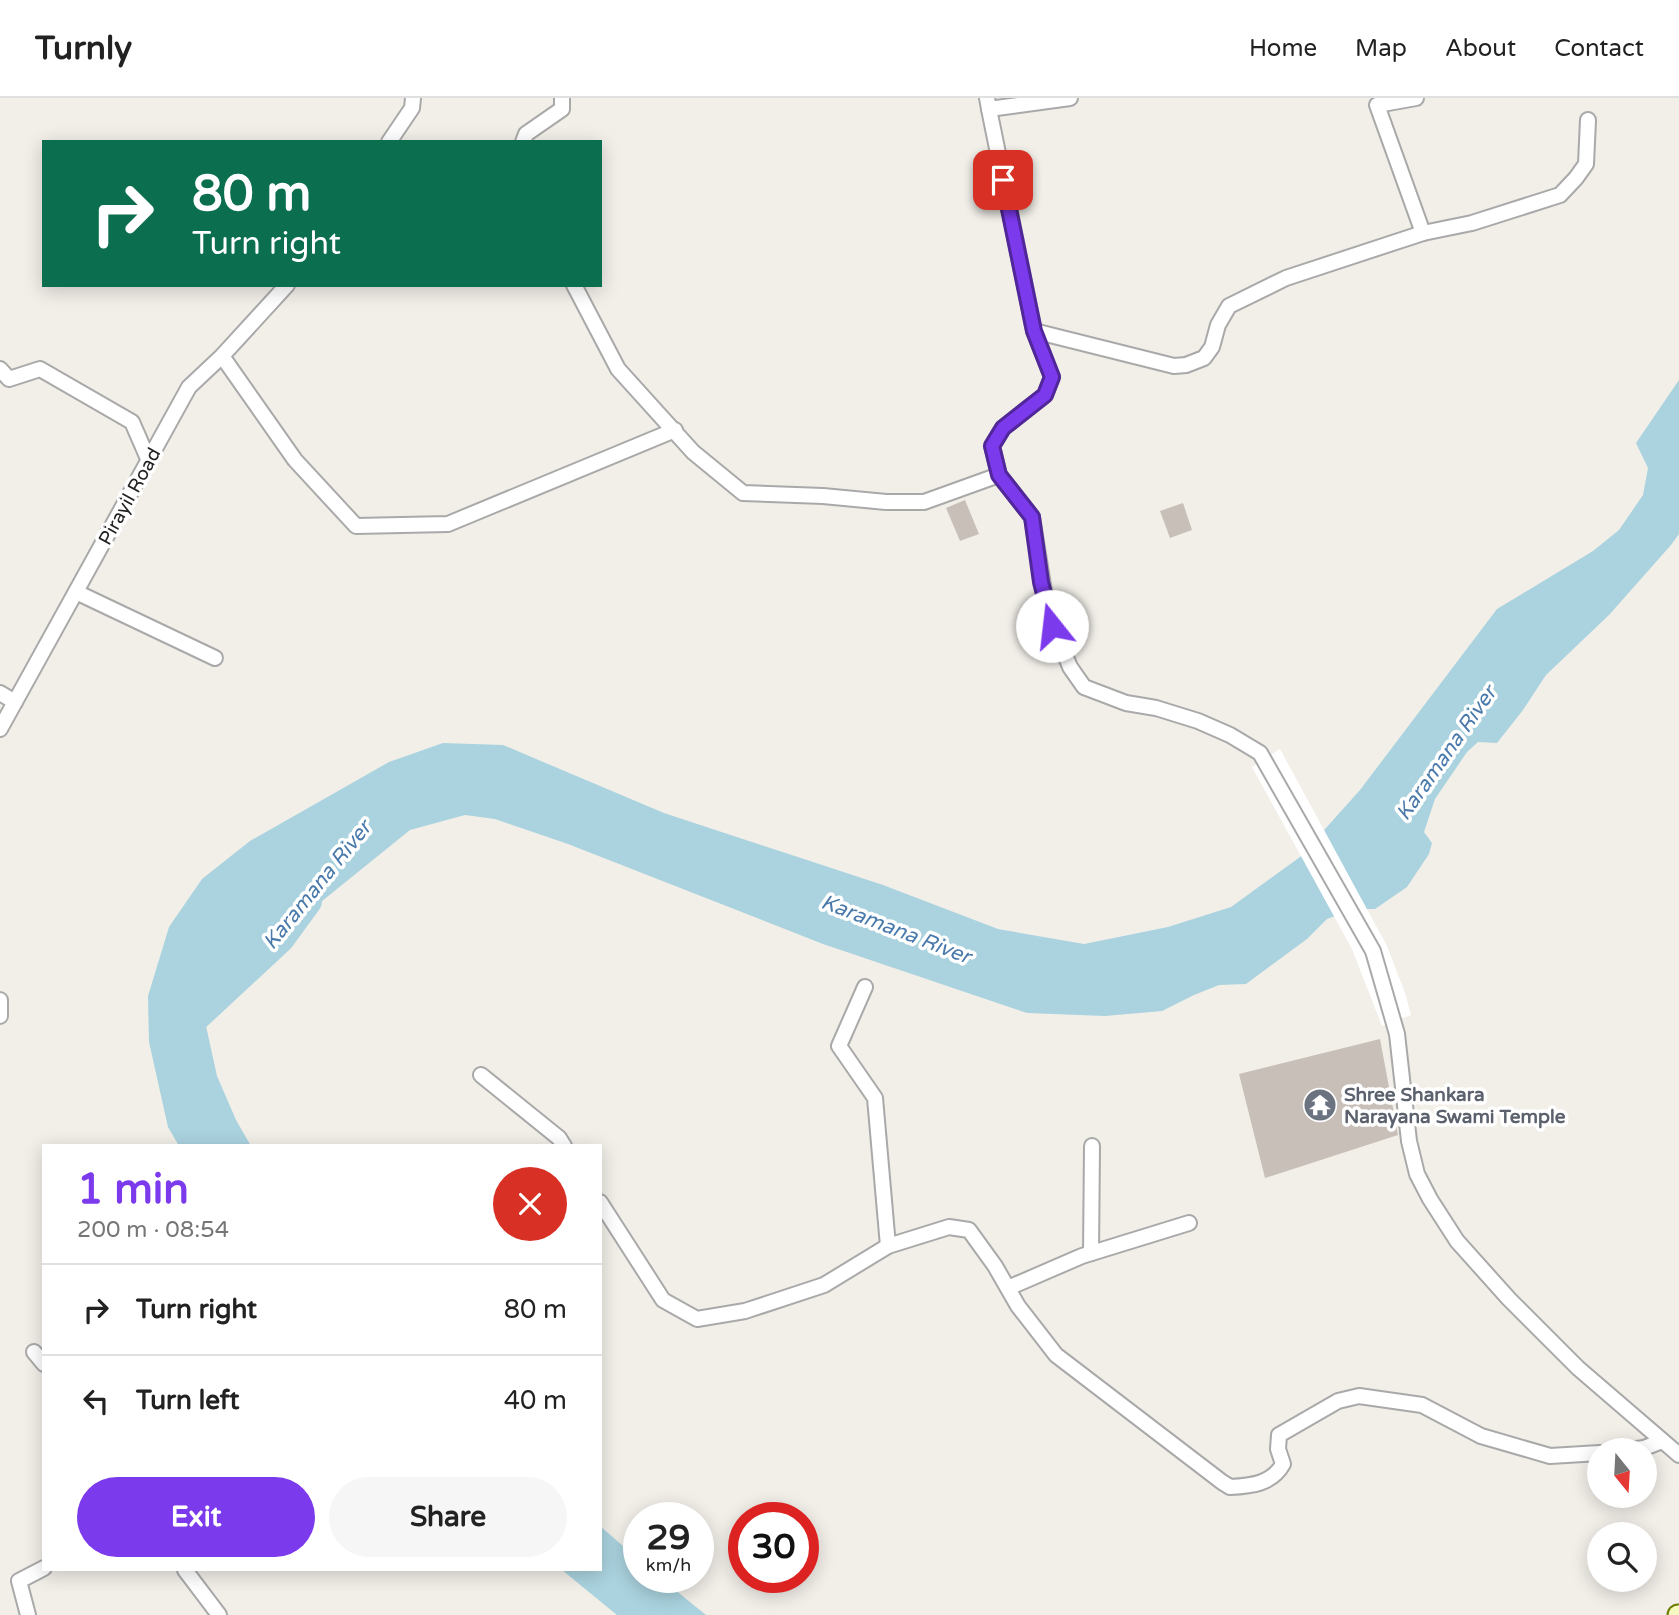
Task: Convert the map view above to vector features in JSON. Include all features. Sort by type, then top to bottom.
[{"type":"street","points":[[393,140],[412,108],[413,98]]},
{"type":"street","points":[[524,140],[526,134],[562,108],[562,98]]},
{"type":"street","points":[[1070,98],[988,103],[1034,331],[1052,377],[1045,395],[1003,428],[992,446],[999,475],[1032,517],[1047,610],[1070,667],[1084,687],[1126,703],[1156,708],[1198,721],[1260,752],[1373,951],[1397,1034],[1409,1141],[1416,1174],[1430,1199],[1457,1241],[1509,1299],[1578,1368],[1662,1441],[1677,1450]]},
{"type":"street","points":[[1416,98],[1377,104],[1423,233]]},
{"type":"street","points":[[1034,331],[1174,366],[1186,365],[1204,358],[1212,347],[1218,325],[1228,306],[1286,278],[1423,233],[1472,223],[1560,195],[1586,164],[1588,120]]},
{"type":"street","name":"Pirayil Road","points":[[0,729],[189,387],[222,356],[285,287]]},
{"type":"street","points":[[575,287],[618,369],[693,452],[743,493],[924,502],[999,475]]},
{"type":"street","points":[[222,356],[295,460],[356,526],[448,524],[675,430]]},
{"type":"street","points":[[0,369],[9,379],[40,369],[131,422],[149,461]]},
{"type":"street","points":[[76,592],[215,658]]},
{"type":"street","points":[[0,693],[15,702]]},
{"type":"street","points":[[865,987],[839,1046],[875,1098],[888,1246]]},
{"type":"street","points":[[0,1000],[0,1016]]},
{"type":"street","points":[[481,1075],[559,1138],[563,1144]]},
{"type":"street","points":[[1091,1253],[1092,1146]]},
{"type":"street","points":[[602,1205],[663,1300],[697,1319],[745,1311],[824,1285],[888,1246],[949,1227],[969,1230],[1018,1306],[1056,1355],[1230,1487],[1269,1481],[1283,1464],[1278,1449],[1279,1435],[1338,1401],[1359,1395],[1422,1405],[1481,1436],[1550,1456],[1587,1454]]},
{"type":"street","points":[[1008,1288],[1091,1253],[1189,1223]]},
{"type":"street","points":[[34,1352],[42,1362]]},
{"type":"street","points":[[1657,1443],[1662,1441]]},
{"type":"street","points":[[28,1615],[19,1581],[42,1569]]},
{"type":"street","points":[[186,1571],[219,1615]]},
{"type":"water","points":[[1679,380],[1679,534],[1609,615],[1546,675],[1497,743],[1478,742],[1467,752],[1435,799],[1424,832],[1432,843],[1429,854],[1407,887],[1375,909],[1354,909],[1327,919],[1307,939],[1246,984],[1219,985],[1162,1011],[1105,1016],[1027,1013],[823,944],[568,844],[495,819],[465,815],[410,830],[213,989],[206,1026],[217,1076],[250,1144],[178,1144],[168,1127],[149,1042],[148,996],[169,927],[202,879],[250,841],[389,762],[443,743],[503,745],[664,813],[883,885],[998,929],[1084,944],[1168,927],[1231,907],[1300,857],[1360,790],[1497,609],[1593,551],[1619,530],[1643,495],[1648,468],[1636,443]]},
{"type":"water","points":[[602,1528],[623,1546],[623,1593],[679,1593],[706,1615],[617,1615],[563,1571],[602,1571]]},
{"type":"pier","points":[[1280,749],[1387,946],[1411,1015],[1382,1026],[1352,949],[1252,767]]},
{"type":"building","points":[[965,500],[979,534],[960,541],[946,508]]},
{"type":"building","points":[[1183,503],[1192,530],[1170,538],[1160,511]]},
{"type":"building","name":"Shree Shankara Narayana Swami Temple","points":[[1380,1039],[1398,1135],[1265,1178],[1239,1074]]},
{"type":"waterway","name":"Karamana River","points":[[181,1030],[280,938],[307,901]]},
{"type":"place","name":"Shree Shankara Narayana Swami Temple","points":[[1320,1105]]},
{"type":"route","points":[[1003,180],[1034,331],[1052,377],[1045,395],[1003,428],[992,446],[999,475],[1032,517],[1041,582],[1052,626]]}]
